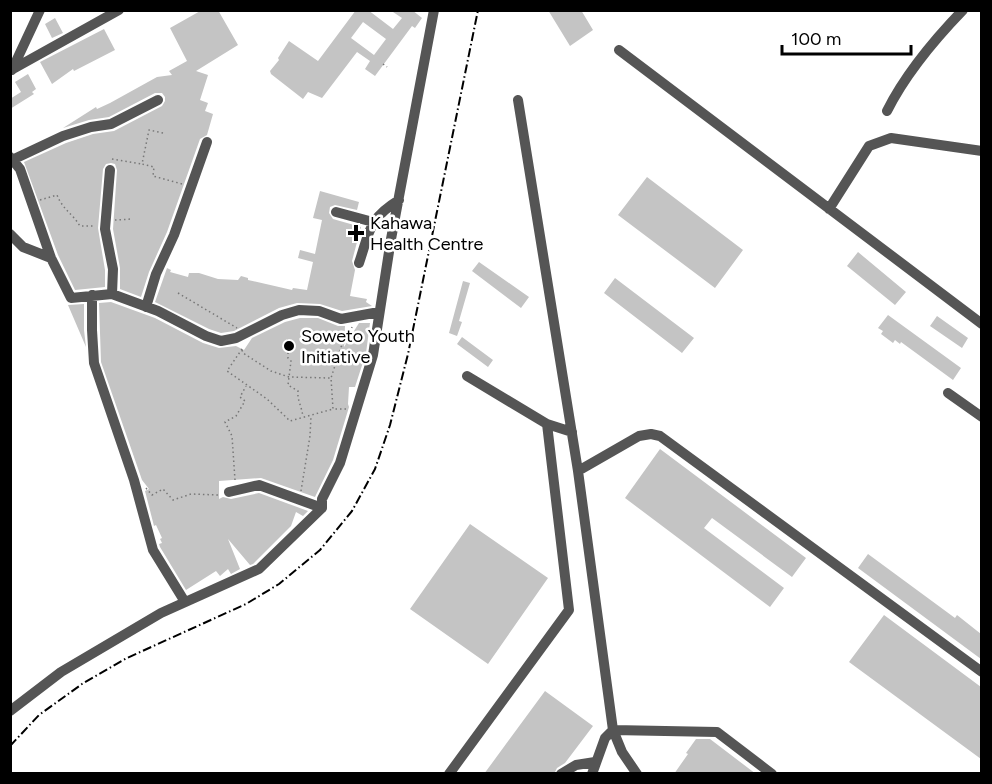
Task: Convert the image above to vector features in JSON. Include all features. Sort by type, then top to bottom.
[{"type":"street","points":[[12,71],[40,10]]},
{"type":"street","points":[[12,71],[119,10]]},
{"type":"street","points":[[10,711],[61,672],[161,613],[259,569],[322,508],[322,499],[335,475],[373,356],[434,10]]},
{"type":"street","points":[[888,111],[897,91],[938,36],[963,10]]},
{"type":"street","points":[[619,50],[981,324]]},
{"type":"street","points":[[159,100],[111,124],[91,127],[63,136],[11,159],[20,169],[51,258],[71,297],[112,294],[175,318],[184,326],[216,341],[241,336],[282,315],[299,310],[319,311],[341,319],[379,312]]},
{"type":"street","points":[[518,100],[578,471],[613,730],[622,752],[637,774]]},
{"type":"street","points":[[829,209],[869,146],[891,138],[981,151]]},
{"type":"street","points":[[146,307],[156,274],[174,235],[207,142]]},
{"type":"street","points":[[110,170],[105,223],[113,269],[112,294]]},
{"type":"street","points":[[359,264],[373,222],[384,208],[399,200]]},
{"type":"street","points":[[336,212],[373,222]]},
{"type":"street","points":[[10,234],[23,247],[51,258]]},
{"type":"street","points":[[92,295],[94,363],[153,550],[184,602]]},
{"type":"street","points":[[467,376],[547,424],[572,432]]},
{"type":"street","points":[[948,393],[981,417]]},
{"type":"street","points":[[449,774],[569,609],[547,424]]},
{"type":"street","points":[[578,471],[639,436],[651,434],[660,436],[981,672]]},
{"type":"street","points":[[231,492],[259,485],[322,508]]},
{"type":"street","points":[[561,774],[576,765],[594,768],[604,738],[613,730],[717,732],[772,774]]},
{"type":"path","points":[[383,64],[387,67]]},
{"type":"path","points":[[142,164],[149,130],[163,133]]},
{"type":"path","points":[[110,170],[112,158],[142,164],[154,167],[153,176],[191,187]]},
{"type":"path","points":[[31,202],[57,195],[62,208],[74,216],[80,226],[132,219]]},
{"type":"path","points":[[178,293],[241,336],[243,353],[271,371],[289,376],[331,378]]},
{"type":"path","points":[[333,409],[331,378],[341,347],[349,338],[354,317]]},
{"type":"path","points":[[288,339],[288,358],[291,361],[288,385],[298,391],[297,399],[302,405],[303,417]]},
{"type":"path","points":[[242,349],[227,371],[267,399],[290,421],[333,409],[356,410]]},
{"type":"path","points":[[136,491],[147,487],[153,495],[163,489],[172,500],[191,494],[219,496],[231,492],[236,475],[232,436],[225,422],[236,416],[245,401],[240,398],[247,386]]},
{"type":"path","points":[[299,500],[305,472],[311,415]]},
{"type":"building","points":[[202,10],[218,10],[238,45],[196,71],[208,75],[200,100],[208,103],[205,111],[213,114],[207,135],[200,139],[141,297],[120,289],[120,268],[113,229],[117,170],[115,164],[111,163],[106,164],[103,169],[98,228],[105,270],[105,287],[75,290],[58,255],[24,162],[66,143],[93,134],[114,131],[162,106],[165,97],[162,93],[155,93],[109,117],[63,128],[96,107],[97,109],[110,103],[157,77],[172,75],[169,71],[187,61],[170,28]]},
{"type":"building","points":[[356,10],[368,10],[393,29],[402,18],[390,10],[412,10],[422,18],[415,28],[412,26],[375,76],[365,69],[370,61],[357,52],[322,98],[308,92],[303,99],[270,71],[289,41],[318,61]],"holes":[[[363,22],[386,39],[374,55],[351,38]]]},
{"type":"building","points":[[548,10],[581,10],[593,30],[570,46]]},
{"type":"building","points":[[55,18],[63,33],[52,38],[45,24]]},
{"type":"building","points":[[104,29],[115,50],[74,71],[73,69],[52,84],[40,62]]},
{"type":"building","points":[[28,74],[36,89],[32,92],[34,94],[10,109],[10,99],[21,92],[15,82]]},
{"type":"building","points":[[647,177],[743,250],[715,288],[618,215]]},
{"type":"building","points":[[320,191],[359,202],[357,210],[335,205],[330,207],[329,213],[333,219],[361,227],[352,261],[355,270],[350,296],[367,299],[366,302],[372,306],[342,311],[320,304],[297,303],[279,308],[234,331],[221,333],[155,302],[167,268],[171,270],[170,272],[188,277],[189,273],[199,273],[218,279],[238,280],[241,276],[248,280],[292,290],[293,288],[307,290],[313,262],[298,258],[300,250],[315,254],[322,220],[313,218]]},
{"type":"building","points":[[858,252],[906,292],[895,305],[847,266]]},
{"type":"building","points":[[479,262],[529,297],[521,308],[472,271]]},
{"type":"building","points":[[615,278],[694,338],[682,353],[604,293]]},
{"type":"building","points":[[463,281],[470,283],[457,336],[449,333]]},
{"type":"building","points":[[111,302],[155,318],[203,343],[219,348],[236,346],[244,350],[252,338],[285,322],[300,318],[318,318],[338,326],[345,326],[344,347],[359,323],[370,323],[366,353],[355,387],[349,387],[349,407],[333,460],[315,497],[261,478],[219,481],[219,499],[259,493],[308,511],[303,516],[296,512],[291,526],[253,564],[250,565],[228,539],[240,569],[231,574],[228,569],[220,576],[216,571],[186,590],[160,547],[162,538],[156,525],[154,526],[145,491],[149,489],[142,480],[101,362],[99,303]]},
{"type":"building","points":[[84,304],[84,330],[86,347],[68,305]]},
{"type":"building","points":[[888,315],[961,368],[953,380],[901,342],[900,344],[895,340],[893,343],[881,334],[883,331],[878,328]]},
{"type":"building","points":[[937,316],[968,338],[962,348],[930,326]]},
{"type":"building","points":[[462,337],[493,360],[488,367],[457,344]]},
{"type":"building","points":[[660,449],[806,558],[792,577],[712,518],[704,528],[784,588],[770,607],[625,498]]},
{"type":"building","points":[[470,524],[548,578],[488,664],[410,609]]},
{"type":"building","points":[[868,554],[955,618],[957,615],[981,634],[981,659],[858,568]]},
{"type":"building","points":[[884,615],[981,687],[981,759],[849,662]]},
{"type":"building","points":[[545,691],[593,726],[554,774],[484,774]]},
{"type":"building","points":[[696,739],[710,739],[756,774],[674,774]]},
{"type":"railway","points":[[10,746],[39,715],[82,684],[127,658],[246,604],[279,584],[320,550],[352,511],[375,469],[390,425],[408,354],[478,10]]},
{"type":"place","name":"Kahawa Health Centre","points":[[356,233]]},
{"type":"place","name":"Soweto Youth Initiative","points":[[289,346]]}]
